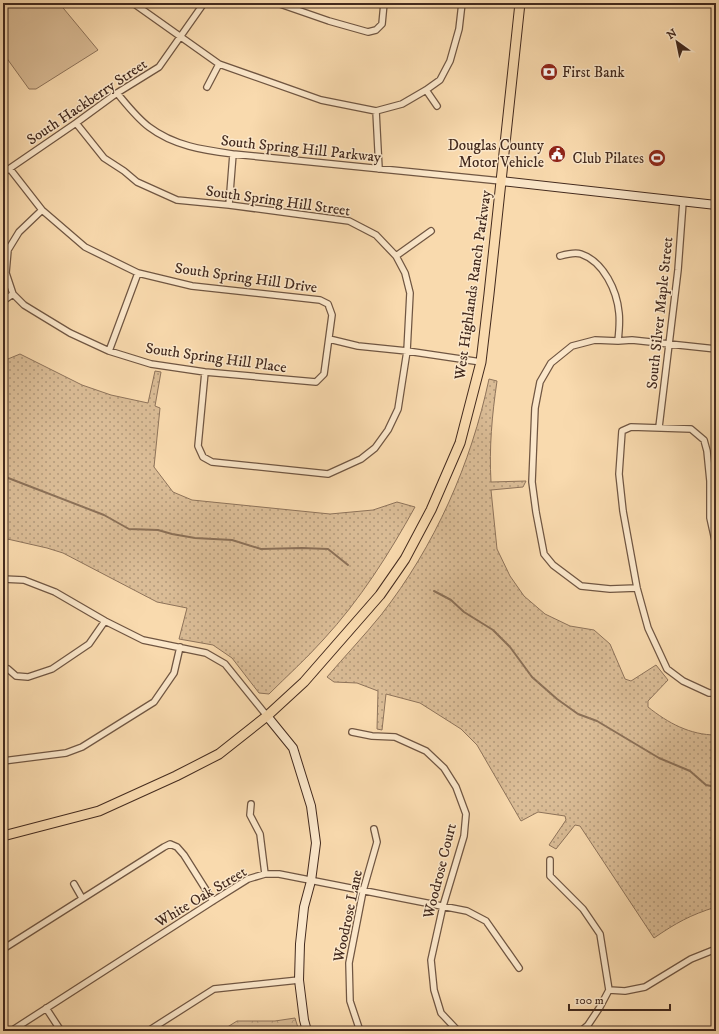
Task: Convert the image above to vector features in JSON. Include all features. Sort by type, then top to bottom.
[{"type":"main road","name":"West Highlands Ranch Parkway","points":[[3,836],[99,811],[219,754],[267,716],[304,682],[380,595],[405,559],[431,510],[460,443],[480,362],[489,294],[520,3]]},
{"type":"street","points":[[133,3],[180,38],[219,64],[321,100],[376,111],[402,104],[440,80],[450,61],[459,29],[462,3]]},
{"type":"street","name":"South Hackberry Street","points":[[3,174],[117,93],[159,67],[204,3]]},
{"type":"street","points":[[277,3],[368,32],[376,30],[382,24],[384,3]]},
{"type":"street","points":[[207,87],[219,64]]},
{"type":"street","points":[[426,90],[437,106]]},
{"type":"street","name":"South Spring Hill Parkway","points":[[117,93],[148,126],[168,139],[197,148],[233,154],[501,181]]},
{"type":"street","points":[[376,111],[379,169]]},
{"type":"street","name":"South Spring Hill Street","points":[[76,123],[104,158],[124,171],[137,182],[177,200],[229,205],[349,221],[376,235],[396,256],[405,273],[410,293],[407,351],[398,410],[388,430],[375,448],[361,459],[328,474],[212,462],[203,457],[198,446],[205,372]]},
{"type":"street","points":[[229,205],[233,154]]},
{"type":"street","name":"South Spring Hill Drive","points":[[10,170],[42,210],[85,247],[138,273],[192,286],[320,300],[328,304],[332,315],[329,339]]},
{"type":"street","points":[[501,181],[716,205]]},
{"type":"street","name":"South Silver Maple Street","points":[[659,427],[678,270],[683,202]]},
{"type":"street","name":"South Spring Hill Place","points":[[42,210],[19,232],[8,250],[6,273],[13,294],[24,305],[70,333],[110,350],[151,364],[205,372],[316,382],[324,374],[329,339]]},
{"type":"street","points":[[396,256],[431,231]]},
{"type":"street","points":[[560,256],[568,254],[581,254],[598,264],[612,285],[619,313],[618,341]]},
{"type":"street","points":[[110,350],[138,273]]},
{"type":"street","points":[[3,300],[13,294]]},
{"type":"street","points":[[329,339],[358,346],[407,351],[480,362]]},
{"type":"street","points":[[636,588],[610,589],[582,586],[553,565],[544,554],[532,482],[532,447],[535,408],[540,382],[551,363],[572,346],[595,340],[632,340],[716,349]]},
{"type":"street","points":[[716,545],[710,518],[710,480],[707,451],[704,440],[690,429],[631,427],[622,431],[619,474],[623,511],[636,588],[648,628],[667,669],[683,681],[708,693],[716,693]]},
{"type":"street","points":[[3,579],[24,580],[55,592],[105,621],[143,640],[206,653],[225,664],[293,748],[311,806],[316,843],[311,880],[304,907],[300,944],[299,980],[304,1020],[308,1031]]},
{"type":"street","points":[[8,669],[16,676],[28,677],[52,668],[89,644],[105,621]]},
{"type":"street","points":[[3,762],[66,753],[82,746],[154,702],[174,673],[180,648]]},
{"type":"street","name":"Woodrose Court","points":[[352,732],[372,736],[395,737],[426,751],[444,768],[456,787],[466,814],[464,836],[443,906],[431,960],[434,990],[441,1013],[458,1031]]},
{"type":"street","points":[[251,804],[250,815],[260,834],[265,874]]},
{"type":"street","name":"Woodrose Lane","points":[[360,1031],[350,1002],[349,963],[363,891],[377,842],[374,829]]},
{"type":"street","points":[[3,941],[5,948],[82,898],[170,844],[178,847],[213,901]]},
{"type":"street","points":[[550,860],[550,876],[584,909],[600,934],[609,990],[588,1025],[581,1031]]},
{"type":"street","name":"White Oak Street","points":[[11,1031],[248,879],[265,874],[279,874],[467,911],[486,921],[519,968]]},
{"type":"street","points":[[74,884],[82,898]]},
{"type":"street","points":[[609,990],[625,991],[645,987],[691,959],[716,949]]},
{"type":"street","points":[[148,1031],[214,989],[299,980]]},
{"type":"street","points":[[46,1008],[60,1031]]},
{"type":"green space","points":[[3,3],[59,3],[98,50],[36,89],[29,89],[3,53]]},
{"type":"green space","points":[[20,354],[82,385],[111,395],[148,403],[155,371],[161,372],[155,406],[160,408],[154,467],[173,492],[192,500],[330,514],[373,510],[397,502],[415,507],[395,542],[362,593],[337,625],[269,694],[259,693],[232,658],[213,645],[179,639],[187,608],[157,602],[63,553],[3,538],[3,361]]},
{"type":"green space","points":[[489,379],[497,381],[491,432],[491,482],[526,481],[523,487],[491,490],[497,549],[510,576],[524,596],[545,614],[570,626],[594,630],[610,644],[625,679],[631,681],[656,665],[668,680],[648,701],[648,707],[671,723],[680,727],[697,733],[716,735],[716,907],[698,913],[684,920],[654,938],[580,826],[575,825],[556,849],[549,845],[566,820],[565,816],[538,812],[521,821],[477,745],[461,729],[420,703],[386,694],[382,730],[377,729],[378,691],[357,683],[334,682],[327,677],[381,615],[418,561],[434,532],[461,473],[472,442]]},
{"type":"green space","points":[[295,1018],[299,1031],[221,1031],[237,1021],[275,1021]]},
{"type":"waterway","points":[[3,476],[104,515],[129,529],[158,530],[195,538],[232,540],[261,549],[328,549],[348,565]]},
{"type":"waterway","points":[[434,591],[451,600],[464,612],[493,630],[510,647],[532,677],[557,699],[578,714],[597,721],[659,758],[690,771],[706,785],[716,787]]},
{"type":"place","name":"First Bank","points":[[549,72]]},
{"type":"place","name":"Douglas County Motor Vehicle","points":[[557,154]]},
{"type":"place","name":"Club Pilates","points":[[657,158]]}]
